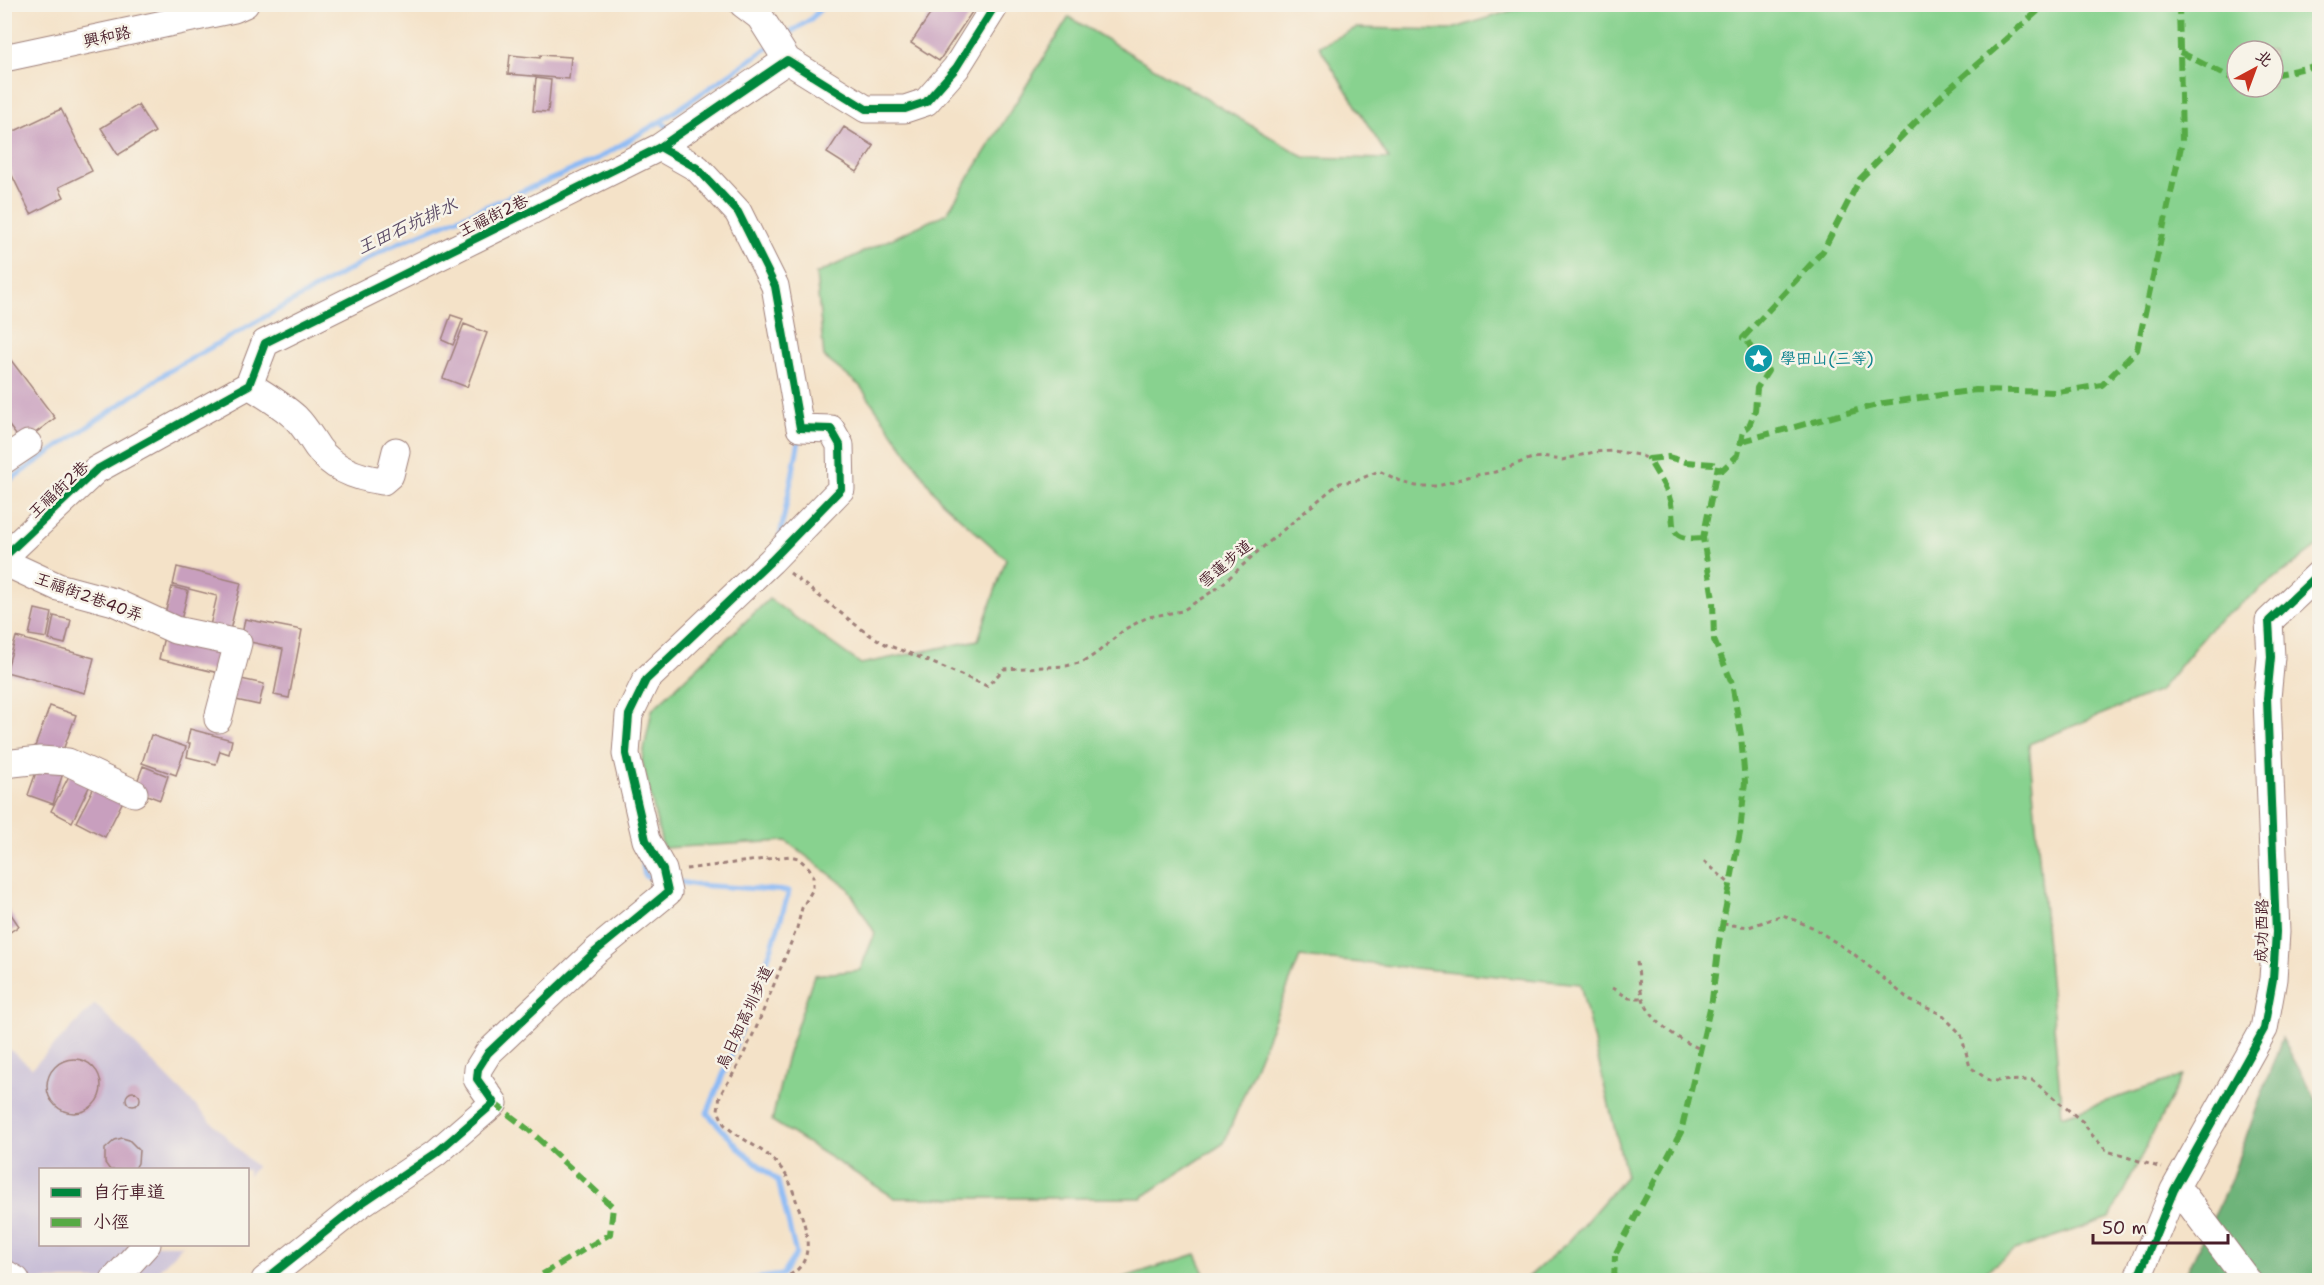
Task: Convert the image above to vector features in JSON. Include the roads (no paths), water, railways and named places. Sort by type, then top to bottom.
[{"type":"street","name":"興和路","points":[[4,58],[234,9],[245,4]]},
{"type":"street","points":[[752,11],[787,60],[866,110],[905,109],[926,102],[934,94],[956,68],[996,4]]},
{"type":"street","name":"王福街2巷","points":[[4,557],[96,470],[249,386],[265,343],[671,140],[787,60]]},
{"type":"street","points":[[265,1281],[359,1205],[436,1153],[494,1103],[477,1079],[478,1069],[488,1053],[596,951],[668,892],[663,870],[646,840],[626,754],[629,715],[646,680],[771,561],[841,489],[840,446],[831,429],[800,428],[775,286],[738,212],[671,140]]},
{"type":"street","points":[[249,386],[296,418],[319,450],[334,464],[349,472],[365,479],[383,481],[390,475],[396,451]]},
{"type":"street","points":[[4,460],[28,444]]},
{"type":"street","name":"王福街2巷40弄","points":[[4,562],[58,587],[114,602],[175,630],[238,643],[218,719]]},
{"type":"street","name":"成功西路","points":[[2137,1281],[2178,1182],[2264,1029],[2273,979],[2276,932],[2267,698],[2271,657],[2269,621],[2319,573]]},
{"type":"street","points":[[4,764],[40,760],[68,762],[134,793]]},
{"type":"street","points":[[2178,1182],[2184,1196],[2247,1281]]},
{"type":"street","points":[[114,1281],[146,1246]]},
{"type":"street","points":[[4,1273],[16,1281]]},
{"type":"waterway","name":"王田石坑排水","points":[[782,38],[811,19],[825,4]]},
{"type":"waterway","name":"王田石坑排水","points":[[4,484],[169,371],[389,247],[594,161],[661,121],[769,47]]},
{"type":"waterway","points":[[661,121],[670,130]]},
{"type":"waterway","points":[[780,536],[800,436]]},
{"type":"waterway","points":[[641,854],[645,876],[655,878]]},
{"type":"waterway","points":[[673,881],[697,885],[789,891],[762,975],[707,1113],[741,1150],[778,1181],[796,1254],[782,1275],[745,1280]]},
{"type":"place","name":"學田山(三等)","points":[[1759,358]]}]
